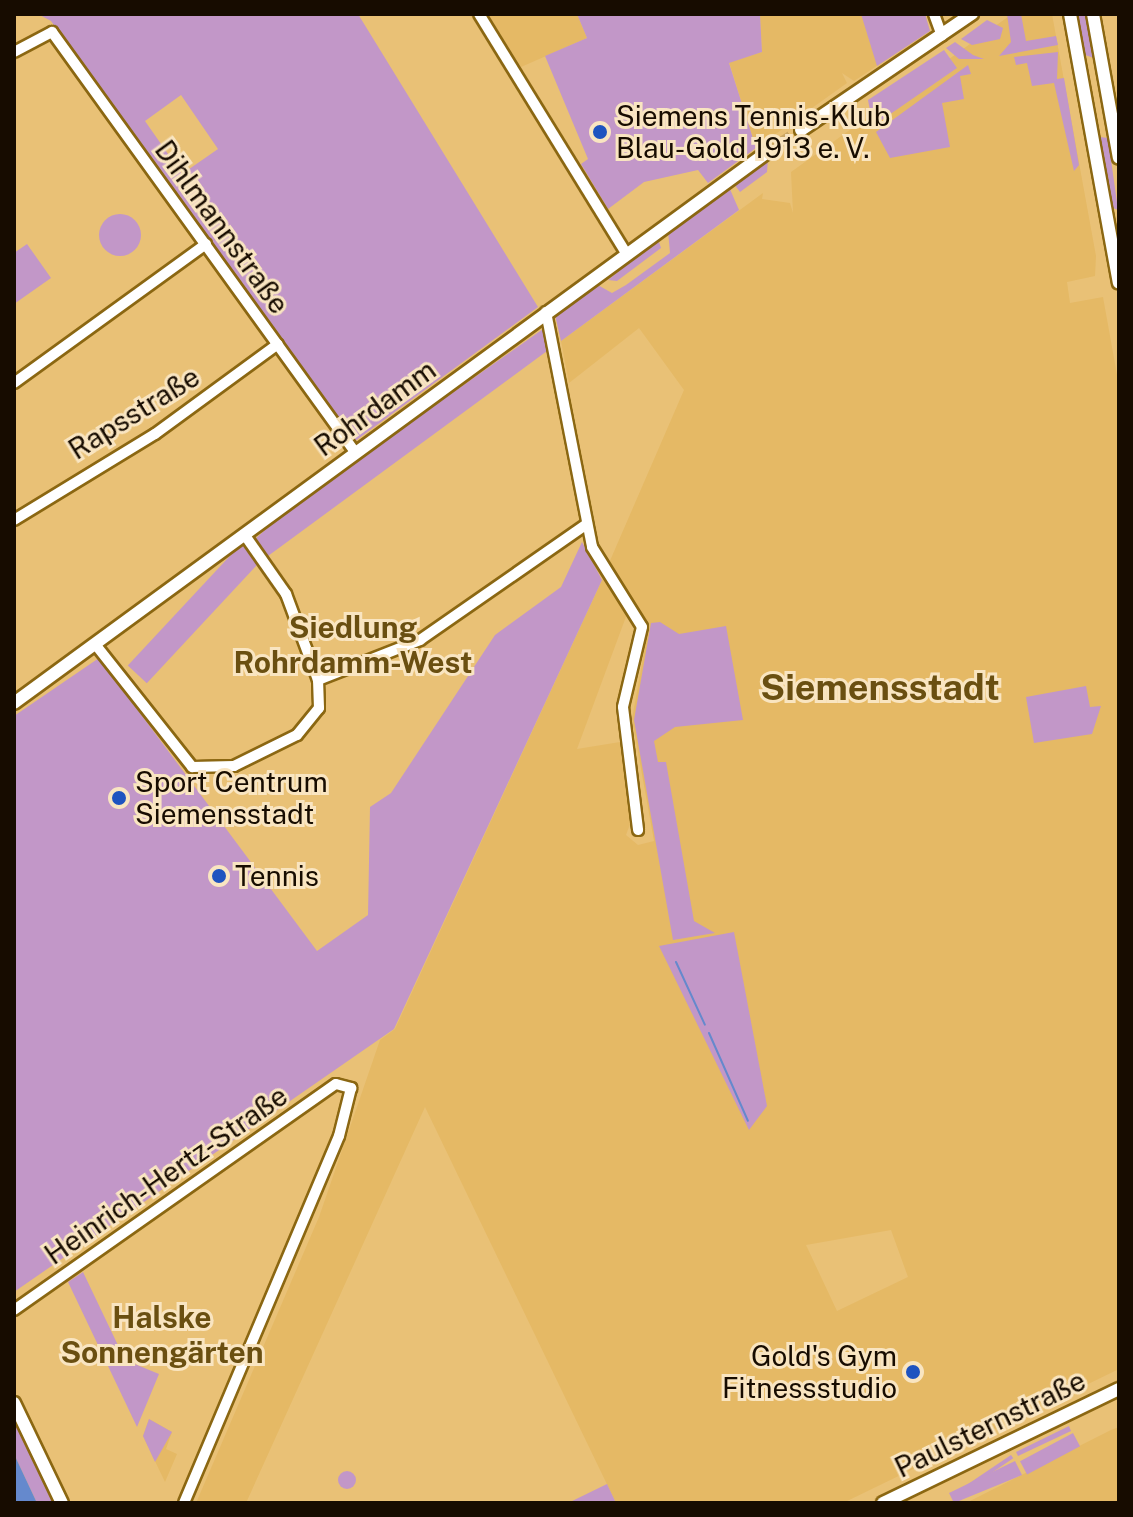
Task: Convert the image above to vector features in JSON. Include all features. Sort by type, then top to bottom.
[{"type":"main road","points":[[801,130],[972,14]]},
{"type":"main road","points":[[1070,14],[1119,283]]},
{"type":"main road","points":[[1093,14],[1119,158]]},
{"type":"main road","name":"Rohrdamm","points":[[14,703],[766,153]]},
{"type":"main road","name":"Paulsternstraße","points":[[883,1503],[1119,1389]]},
{"type":"main road","points":[[14,1403],[62,1503]]},
{"type":"street","points":[[479,14],[626,253]]},
{"type":"street","points":[[934,14],[942,36]]},
{"type":"street","name":"Dihlmannstraße","points":[[14,52],[50,31],[355,452]]},
{"type":"street","points":[[14,383],[206,244]]},
{"type":"street","points":[[546,312],[587,524],[596,555],[644,635],[623,707],[638,830]]},
{"type":"street","name":"Rapsstraße","points":[[14,520],[155,434],[278,344]]},
{"type":"street","points":[[318,680],[420,640],[587,524]]},
{"type":"street","points":[[95,644],[175,753],[202,771],[234,766],[297,735],[319,708],[318,680],[286,594],[244,534]]},
{"type":"street","name":"Heinrich-Hertz-Straße","points":[[14,1310],[346,1084],[353,1096],[339,1136],[184,1503]]},
{"type":"shaded area","points":[[38,14],[358,14],[538,307],[351,444],[51,21]],"holes":[[[181,95],[218,149],[182,174],[145,121]]]},
{"type":"shaded area","points":[[488,14],[577,14],[587,38],[521,67]]},
{"type":"shaded area","points":[[577,14],[760,14],[762,52],[729,63],[756,148],[708,183],[698,170],[644,182],[608,209],[581,164],[588,159],[545,56],[587,38]]},
{"type":"shaded area","points":[[760,14],[925,14],[930,31],[854,81],[842,73],[847,83],[756,148],[729,62],[762,52]]},
{"type":"shaded area","points":[[861,14],[925,14],[930,31],[877,66]]},
{"type":"shaded area","points":[[1007,14],[1021,14],[1026,41],[1056,36],[1058,45],[999,56],[1011,42]]},
{"type":"shaded area","points":[[1012,14],[1052,14],[1096,256],[1095,276],[1067,282],[1070,303],[1103,297],[1119,386],[1119,1369],[843,1503],[616,1503],[425,1107],[246,1503],[196,1503],[319,1217],[380,1040],[395,1029],[603,578],[627,614],[577,749],[620,742],[633,816],[626,835],[638,845],[654,841],[632,719],[649,624],[609,563],[684,390],[639,328],[569,383],[561,341],[763,193],[762,199],[790,203],[793,213],[791,172]],"holes":[[[891,1230],[908,1277],[837,1311],[806,1245]]]},
{"type":"shaded area","points":[[1077,14],[1086,14],[1094,58],[1085,55]]},
{"type":"shaded area","points":[[987,20],[1003,28],[1000,39],[972,45],[961,39]]},
{"type":"shaded area","points":[[955,42],[984,59],[959,59],[946,48]]},
{"type":"shaded area","points":[[944,50],[957,68],[873,126],[868,100]]},
{"type":"shaded area","points":[[1058,52],[1057,79],[1064,78],[1079,165],[1074,171],[1054,83],[1032,86],[1027,63],[1016,65],[1014,57]]},
{"type":"shaded area","points":[[968,65],[971,74],[960,76],[964,99],[942,103],[950,147],[890,158],[876,132]]},
{"type":"shaded area","points":[[1100,137],[1108,138],[1118,210],[1113,208]]},
{"type":"shaded area","points":[[768,159],[767,172],[740,192],[734,184]]},
{"type":"shaded area","points":[[729,187],[739,210],[561,341],[555,315],[596,284],[612,293],[670,253],[668,231]]},
{"type":"shaded area","points":[[120,214],[135,220],[141,235],[135,250],[120,256],[105,250],[99,235],[105,220]]},
{"type":"shaded area","points":[[658,239],[661,248],[617,281],[608,280]]},
{"type":"shaded area","points":[[27,244],[51,278],[14,304],[14,253]]},
{"type":"shaded area","points":[[543,329],[547,351],[268,556],[255,539],[292,506]]},
{"type":"shaded area","points":[[582,542],[602,580],[394,1029],[14,1292],[14,716],[99,658],[317,951],[368,915],[370,807],[391,793],[495,635],[561,587]]},
{"type":"shaded area","points":[[241,544],[260,562],[147,683],[128,665]]},
{"type":"shaded area","points":[[660,622],[679,634],[726,626],[743,720],[675,727],[654,741],[658,762],[666,762],[694,921],[715,933],[673,940],[634,720],[651,623]]},
{"type":"shaded area","points":[[1086,686],[1090,707],[1101,706],[1092,734],[1034,743],[1026,697]]},
{"type":"shaded area","points":[[734,932],[767,1106],[749,1130],[659,946]]},
{"type":"shaded area","name":"Halske Sonnengärten","points":[[83,1272],[125,1360],[159,1374],[137,1427],[68,1282]]},
{"type":"shaded area","points":[[149,1419],[172,1432],[166,1449],[177,1454],[165,1482],[143,1436]]},
{"type":"shaded area","points":[[149,1419],[172,1432],[155,1462],[143,1436]]},
{"type":"shaded area","points":[[14,1421],[53,1503],[37,1503],[14,1454]]},
{"type":"shaded area","points":[[1069,1426],[1071,1431],[1018,1456],[1016,1452]]},
{"type":"shaded area","points":[[1119,1427],[1119,1503],[966,1503],[1111,1430]]},
{"type":"shaded area","points":[[1073,1433],[1080,1446],[1027,1474],[1020,1461]]},
{"type":"shaded area","points":[[1011,1455],[1013,1458],[954,1498],[952,1495]]},
{"type":"shaded area","points":[[1015,1461],[1022,1475],[954,1503],[949,1493]]},
{"type":"shaded area","points":[[347,1471],[356,1480],[347,1489],[338,1480]]},
{"type":"shaded area","points":[[607,1484],[616,1503],[568,1503]]},
{"type":"water","points":[[14,1454],[37,1503],[14,1503]]},
{"type":"waterway","points":[[676,962],[705,1025]]},
{"type":"waterway","points":[[709,1033],[748,1121]]},
{"type":"tunnel","points":[[766,153],[801,130]]},
{"type":"place","name":"Siemens Tennis-Klub Blau-Gold 1913 e. V.","points":[[600,132]]},
{"type":"place","name":"Sport Centrum Siemensstadt","points":[[119,798]]},
{"type":"place","name":"Tennis","points":[[219,876]]},
{"type":"place","name":"Gold's Gym Fitnessstudio","points":[[913,1372]]},
{"type":"district","name":"Siedlung Rohrdamm-West","points":[[353,644]]},
{"type":"district","name":"Siemensstadt","points":[[880,688]]},
{"type":"district","name":"Halske Sonnengärten","points":[[162,1334]]}]
